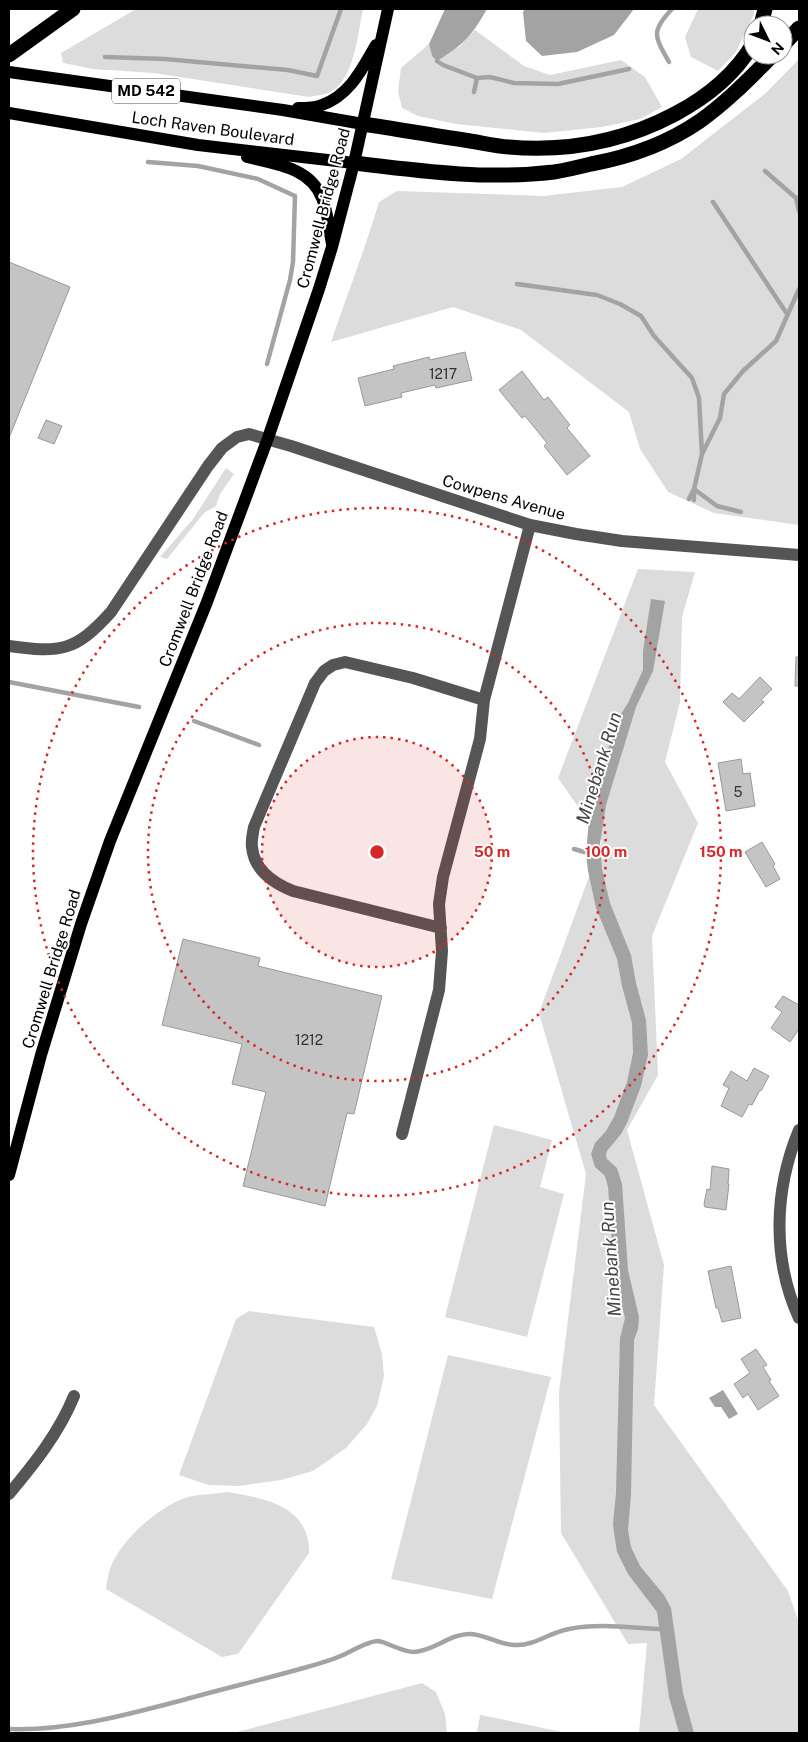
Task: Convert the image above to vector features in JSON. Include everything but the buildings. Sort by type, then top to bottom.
[{"type":"highway","points":[[9,55],[73,9]]},
{"type":"highway","points":[[363,124],[508,147],[549,148],[576,146],[633,133],[659,123],[705,97],[725,80],[743,60]]},
{"type":"highway","points":[[354,163],[436,173],[518,175],[555,172],[610,161],[646,149],[699,121],[726,100],[763,65]]},
{"type":"main road","name":"Cromwell Bridge Road","points":[[9,1175],[63,980],[110,841],[207,602],[268,438],[332,247],[354,163],[388,9]]},
{"type":"main road","points":[[283,110],[320,106],[344,93],[353,83],[382,35]]},
{"type":"main road","name":"Loch Raven Boulevard","points":[[9,72],[283,110],[363,124]]},
{"type":"main road","name":"Loch Raven Boulevard","points":[[9,113],[198,145],[354,163]]},
{"type":"main road","points":[[198,145],[294,169],[305,175],[316,185],[323,199],[332,247]]},
{"type":"street","name":"Cowpens Avenue","points":[[9,646],[46,650],[64,648],[79,642],[94,632],[111,612],[208,466],[222,448],[237,437],[249,434],[268,438],[530,525],[622,541],[799,555]]},
{"type":"street","points":[[402,1134],[438,990],[442,951],[439,904],[443,877],[480,740],[484,700],[530,525]]},
{"type":"street","points":[[441,928],[279,886],[266,877],[256,862],[252,846],[254,827],[315,683],[324,671],[333,665],[345,662],[368,667],[484,700]]},
{"type":"street","points":[[799,1130],[783,1184],[780,1215],[780,1245],[784,1273],[792,1302],[799,1318]]},
{"type":"street","points":[[9,1494],[49,1443],[74,1396]]},
{"type":"shaded area","points":[[136,9],[363,9],[355,52],[342,82],[329,92],[309,97],[154,73],[93,69],[63,63],[61,53]]},
{"type":"shaded area","points":[[445,9],[487,9],[466,39],[454,50],[437,61],[432,56],[429,44]]},
{"type":"shaded area","points":[[525,9],[634,9],[614,35],[577,52],[542,56],[526,41],[523,12]]},
{"type":"shaded area","points":[[698,9],[754,9],[754,15],[743,15],[743,37],[736,52],[718,71],[691,57],[685,37]]},
{"type":"shaded area","points":[[475,30],[524,66],[550,75],[621,60],[645,77],[662,107],[640,119],[602,127],[544,133],[456,124],[418,116],[402,108],[398,91],[401,68],[429,44],[432,56],[459,47]]},
{"type":"shaded area","points":[[799,59],[799,525],[714,513],[668,492],[640,449],[629,412],[521,330],[453,307],[331,342],[379,202],[397,191],[543,196],[622,187],[681,159],[766,93]]},
{"type":"shaded area","points":[[226,468],[234,474],[220,494],[216,506],[204,513],[167,559],[160,557],[193,519]]},
{"type":"shaded area","points":[[638,569],[695,572],[682,617],[680,702],[665,762],[698,823],[652,936],[658,1075],[627,1130],[664,1265],[654,1405],[788,1591],[799,1623],[799,1733],[639,1733],[647,1643],[628,1644],[561,1533],[559,1392],[586,1174],[539,1013],[602,841],[558,778]]},
{"type":"shaded area","name":"Minebank Run","points":[[651,599],[665,601],[653,671],[636,707],[606,805],[600,844],[602,869],[610,903],[631,955],[646,1020],[648,1055],[641,1086],[627,1123],[606,1155],[607,1159],[617,1168],[622,1184],[628,1270],[639,1317],[638,1329],[634,1340],[631,1494],[628,1530],[631,1547],[640,1566],[664,1595],[671,1608],[683,1693],[694,1733],[679,1733],[669,1697],[657,1612],[628,1574],[617,1552],[613,1524],[616,1493],[620,1338],[625,1318],[614,1272],[608,1187],[605,1176],[595,1167],[591,1154],[595,1143],[606,1131],[614,1117],[627,1082],[633,1053],[632,1023],[617,959],[596,908],[588,871],[586,853],[590,809],[617,720],[628,703],[643,670],[643,651]]},
{"type":"shaded area","points":[[494,1125],[552,1140],[540,1187],[564,1194],[527,1337],[445,1317]]},
{"type":"shaded area","points":[[249,1311],[374,1327],[382,1354],[384,1376],[377,1406],[367,1424],[346,1448],[313,1471],[281,1480],[239,1486],[209,1485],[179,1475],[236,1319]]},
{"type":"shaded area","points":[[448,1355],[551,1377],[492,1599],[391,1579]]},
{"type":"shaded area","points":[[723,1390],[738,1414],[729,1419],[721,1407],[715,1407],[709,1398]]},
{"type":"shaded area","points":[[227,1492],[256,1497],[282,1507],[293,1515],[302,1524],[307,1537],[309,1553],[238,1654],[222,1657],[106,1589],[109,1571],[122,1547],[153,1516],[177,1501],[188,1497]]},
{"type":"shaded area","points":[[422,1683],[436,1692],[445,1714],[447,1733],[233,1733]]},
{"type":"shaded area","points":[[481,1715],[567,1733],[477,1733]]},
{"type":"waterway","points":[[105,57],[165,59],[288,70],[317,76],[341,9]]},
{"type":"waterway","points":[[669,62],[660,46],[657,35],[660,23],[672,9]]},
{"type":"waterway","points":[[437,61],[477,78],[490,77],[514,83],[558,84],[629,69]]},
{"type":"waterway","points":[[474,92],[477,78]]},
{"type":"waterway","points":[[148,162],[198,166],[258,179],[295,196],[293,262],[290,280],[267,364]]},
{"type":"waterway","points":[[765,171],[796,198]]},
{"type":"waterway","name":"Minebank Run","points":[[798,198],[796,198],[799,211]]},
{"type":"waterway","points":[[713,202],[787,314]]},
{"type":"waterway","points":[[517,284],[597,295],[620,304],[641,316],[654,336],[692,378],[699,398],[702,454]]},
{"type":"waterway","name":"Minebank Run","points":[[689,499],[694,489],[702,454],[720,418],[724,394],[743,371],[776,341],[799,289]]},
{"type":"waterway","points":[[694,489],[717,506],[741,512]]},
{"type":"waterway","name":"Minebank Run","points":[[694,491],[694,500]]},
{"type":"waterway","points":[[9,682],[139,707]]},
{"type":"waterway","points":[[194,721],[259,745]]},
{"type":"waterway","points":[[574,849],[591,854]]},
{"type":"waterway","points":[[9,1729],[75,1725],[140,1711],[322,1663],[374,1641],[414,1652],[429,1649],[464,1634],[522,1645],[562,1631],[580,1627],[604,1626],[663,1629]]}]
